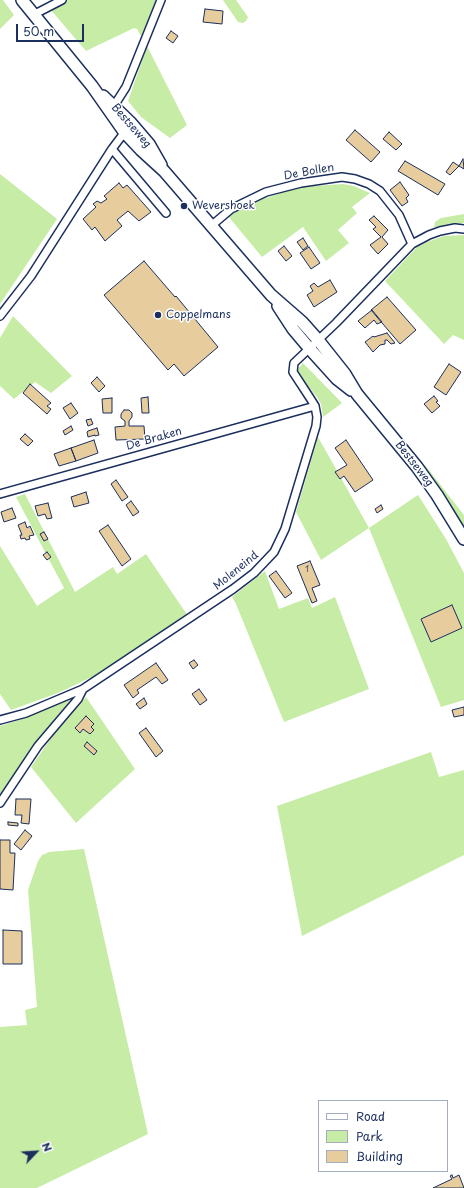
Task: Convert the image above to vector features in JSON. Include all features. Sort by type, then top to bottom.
[{"type":"main road","name":"Bestseweg","points":[[22,0],[128,128],[141,150],[164,171],[271,295],[302,322],[318,340],[345,374],[357,394],[417,467],[437,495],[464,539]]},
{"type":"main road","name":"Bestseweg","points":[[271,295],[293,329],[309,348],[337,379],[357,394]]},
{"type":"street","points":[[33,15],[62,0]]},
{"type":"street","points":[[112,109],[126,87],[161,0]]},
{"type":"street","points":[[0,316],[30,276],[112,149],[128,128]]},
{"type":"street","points":[[112,149],[166,213]]},
{"type":"street","name":"De Bollen","points":[[211,226],[231,209],[266,192],[307,182],[342,177],[356,179],[369,184],[380,191],[399,215],[412,244]]},
{"type":"street","points":[[318,340],[412,244],[429,234],[455,228],[464,229]]},
{"type":"street","name":"Moleneind","points":[[0,720],[26,713],[83,689],[233,589],[254,573],[274,552],[285,529],[316,426],[317,417],[315,406],[293,372],[294,363],[318,340]]},
{"type":"street","name":"De Braken","points":[[0,494],[315,406]]},
{"type":"street","name":"Moleneind","points":[[0,803],[38,746],[78,699],[83,689]]},
{"type":"green space","points":[[0,0],[3,0],[14,15],[0,29]]},
{"type":"green space","points":[[68,0],[156,0],[141,36],[137,29],[134,28],[86,51],[50,9]]},
{"type":"green space","points":[[223,0],[236,0],[248,17],[246,21],[243,23],[238,22]]},
{"type":"green space","points":[[147,46],[187,125],[170,138],[141,117],[128,101]]},
{"type":"green space","points":[[0,174],[57,219],[0,304]]},
{"type":"green space","points":[[343,184],[354,186],[370,193],[352,207],[357,213],[338,230],[349,243],[326,261],[303,227],[262,257],[228,216],[263,199],[299,187]]},
{"type":"green space","points":[[464,214],[464,223],[434,227],[435,222],[441,218]]},
{"type":"green space","points":[[464,235],[464,340],[453,335],[444,344],[385,281],[417,247],[444,236]]},
{"type":"green space","points":[[13,316],[72,376],[51,393],[35,382],[14,399],[0,386],[0,338]]},
{"type":"green space","points":[[303,363],[342,403],[323,417],[321,404],[317,397],[298,374],[298,369]]},
{"type":"green space","points":[[318,437],[369,528],[321,560],[296,512]]},
{"type":"green space","points":[[425,465],[464,515],[464,530],[421,467]]},
{"type":"green space","points":[[25,494],[75,592],[113,567],[117,574],[146,554],[188,616],[94,676],[58,693],[11,710],[0,694],[0,546],[37,606],[64,588],[16,497]]},
{"type":"green space","points":[[418,495],[446,539],[464,573],[464,700],[441,707],[369,528]]},
{"type":"green space","points":[[265,571],[279,609],[308,598],[312,608],[335,597],[369,689],[284,722],[232,597]]},
{"type":"green space","points":[[86,697],[135,769],[76,823],[31,767],[58,728]]},
{"type":"green space","points":[[71,699],[26,757],[0,796],[0,726]]},
{"type":"green space","points":[[431,752],[439,777],[464,770],[464,855],[302,936],[277,806]]},
{"type":"green space","points":[[84,849],[148,1134],[37,1188],[0,1188],[0,1027],[27,1025],[25,1010],[37,1007],[28,890],[38,861],[42,855],[49,852]]},
{"type":"building","points":[[205,9],[223,11],[222,24],[203,22]]},
{"type":"building","points":[[171,31],[178,36],[173,43],[166,38]]},
{"type":"building","points":[[355,130],[380,152],[371,162],[346,140]]},
{"type":"building","points":[[389,132],[402,144],[396,150],[383,139]]},
{"type":"building","points":[[463,159],[464,169],[459,166]]},
{"type":"building","points":[[405,161],[445,184],[438,195],[398,171]]},
{"type":"building","points":[[453,162],[459,166],[450,175],[446,172]]},
{"type":"building","points":[[400,182],[409,195],[406,198],[408,202],[402,206],[390,190]]},
{"type":"building","points":[[119,183],[123,188],[127,185],[151,212],[139,221],[128,211],[117,220],[122,226],[105,241],[95,227],[92,230],[83,219],[96,207],[93,204],[97,201],[101,203],[107,199],[104,196]]},
{"type":"building","points":[[374,216],[388,230],[382,237],[388,244],[378,254],[370,245],[381,237],[373,229],[376,227],[369,220]]},
{"type":"building","points":[[303,238],[308,246],[303,250],[297,242]]},
{"type":"building","points":[[284,246],[292,256],[286,261],[278,251]]},
{"type":"building","points":[[309,247],[320,263],[311,269],[300,253]]},
{"type":"building","points":[[144,261],[175,297],[176,296],[218,347],[184,376],[174,364],[168,370],[104,295]]},
{"type":"building","points":[[330,280],[337,292],[314,307],[307,295],[313,291],[310,286],[314,283],[318,287]]},
{"type":"building","points":[[387,297],[416,330],[400,344],[371,310]]},
{"type":"building","points":[[372,310],[382,322],[377,324],[374,320],[365,328],[358,321]]},
{"type":"building","points":[[387,333],[395,343],[391,344],[385,340],[385,344],[380,345],[373,352],[365,342],[373,336]]},
{"type":"building","points":[[449,364],[461,372],[446,395],[434,387]]},
{"type":"building","points":[[97,377],[105,386],[99,392],[91,383]]},
{"type":"building","points":[[30,384],[51,403],[47,406],[51,409],[47,414],[23,393]]},
{"type":"building","points":[[434,396],[438,401],[436,402],[440,406],[432,413],[424,404]]},
{"type":"building","points":[[148,397],[149,413],[142,413],[141,398]]},
{"type":"building","points":[[112,398],[112,413],[103,413],[102,399]]},
{"type":"building","points":[[71,403],[78,413],[70,419],[63,408]]},
{"type":"building","points":[[124,410],[129,410],[132,413],[129,426],[144,426],[145,439],[116,440],[115,427],[125,426],[125,421],[121,418],[121,414]]},
{"type":"building","points":[[91,419],[93,424],[88,426],[86,420]]},
{"type":"building","points":[[71,426],[73,430],[65,435],[63,431]]},
{"type":"building","points":[[97,428],[99,435],[88,437],[88,431]]},
{"type":"building","points":[[25,434],[33,441],[28,446],[20,439]]},
{"type":"building","points":[[94,440],[98,453],[76,461],[71,448]]},
{"type":"building","points":[[346,440],[373,480],[355,492],[344,476],[340,479],[335,472],[347,465],[335,448]]},
{"type":"building","points":[[71,448],[76,461],[59,466],[54,454]]},
{"type":"building","points":[[116,480],[128,497],[122,501],[111,484]]},
{"type":"building","points":[[86,492],[89,503],[74,507],[71,497]]},
{"type":"building","points":[[131,501],[139,512],[133,516],[126,505]]},
{"type":"building","points":[[48,503],[52,518],[47,519],[45,514],[38,516],[35,506]]},
{"type":"building","points":[[381,505],[383,509],[377,513],[375,509]]},
{"type":"building","points":[[12,508],[16,518],[4,522],[1,512]]},
{"type":"building","points":[[25,522],[27,528],[30,526],[34,535],[29,536],[30,539],[26,540],[25,538],[21,539],[20,535],[22,535],[18,525]]},
{"type":"building","points":[[108,525],[131,559],[122,566],[99,531]]},
{"type":"building","points":[[44,532],[48,539],[44,541],[40,534]]},
{"type":"building","points":[[47,552],[51,557],[47,560],[43,555]]},
{"type":"building","points":[[310,561],[320,585],[312,588],[317,601],[312,603],[297,566]]},
{"type":"building","points":[[276,571],[292,593],[285,598],[269,576]]},
{"type":"building","points":[[452,605],[462,628],[431,642],[421,619]]},
{"type":"building","points":[[194,660],[198,665],[193,669],[189,663]]},
{"type":"building","points":[[156,663],[168,680],[162,684],[156,677],[137,690],[139,693],[133,698],[124,685]]},
{"type":"building","points":[[199,689],[207,700],[200,705],[192,694]]},
{"type":"building","points":[[144,698],[147,704],[140,709],[136,704]]},
{"type":"building","points":[[464,707],[464,715],[454,717],[452,710]]},
{"type":"building","points":[[86,716],[94,724],[91,727],[94,730],[90,734],[83,729],[80,733],[75,728]]},
{"type":"building","points":[[146,728],[163,751],[156,757],[139,733]]},
{"type":"building","points":[[87,742],[97,751],[94,755],[84,746]]},
{"type":"building","points":[[16,799],[31,799],[29,824],[21,823],[22,815],[15,815]]},
{"type":"building","points":[[8,822],[18,823],[18,826],[8,825]]},
{"type":"building","points":[[25,830],[32,836],[21,850],[14,844]]},
{"type":"building","points":[[0,840],[10,840],[10,853],[15,853],[13,890],[0,889]]},
{"type":"building","points":[[3,930],[22,931],[22,964],[3,964]]},
{"type":"building","points":[[452,1175],[453,1178],[459,1175],[464,1188],[433,1188],[452,1179],[450,1176]]},
{"type":"place","name":"Wevershoek","points":[[184,206]]},
{"type":"place","name":"Coppelmans","points":[[158,315]]}]
